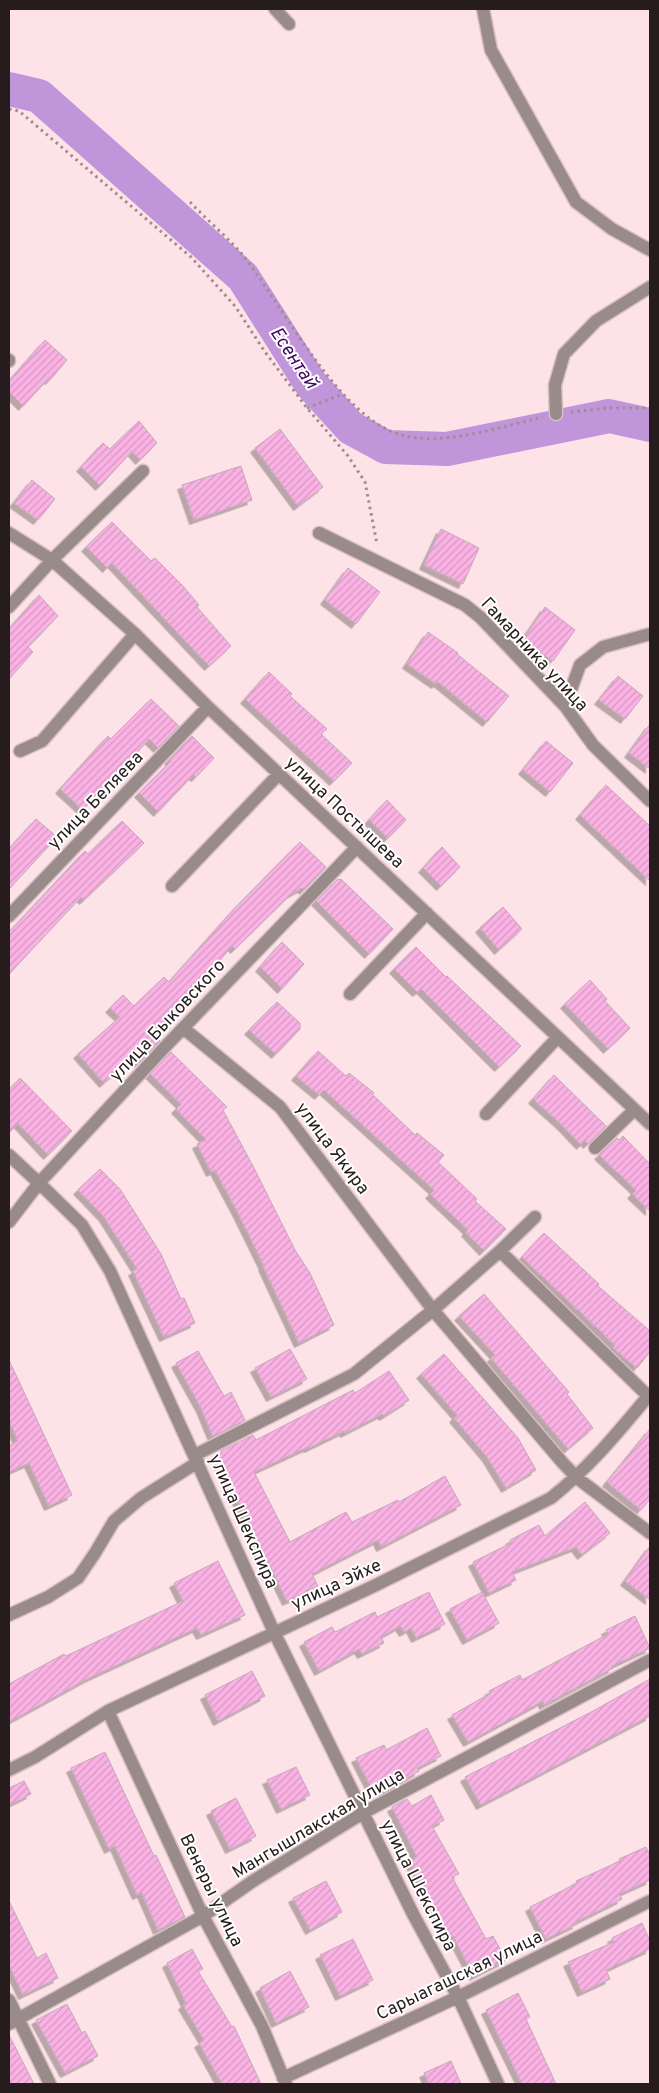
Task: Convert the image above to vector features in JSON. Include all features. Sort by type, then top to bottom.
[{"type":"street","points":[[275,9],[289,24]]},
{"type":"street","points":[[482,9],[491,50],[576,202],[612,229],[650,250]]},
{"type":"street","points":[[556,414],[554,385],[564,354],[596,321],[650,287]]},
{"type":"street","points":[[9,607],[52,560],[143,471]]},
{"type":"street","name":"улица Постышева","points":[[9,533],[52,560],[135,634],[208,707],[650,1124]]},
{"type":"street","name":"Гамарника улица","points":[[319,533],[470,609],[481,618],[565,706],[593,745],[650,801]]},
{"type":"street","points":[[20,751],[42,741],[135,634]]},
{"type":"street","points":[[565,706],[580,665],[603,647],[650,634]]},
{"type":"street","name":"улица Беляева","points":[[9,916],[208,707]]},
{"type":"street","points":[[172,886],[280,774]]},
{"type":"street","name":"улица Быковского","points":[[9,1222],[39,1182],[183,1028],[357,847]]},
{"type":"street","points":[[350,994],[427,913]]},
{"type":"street","name":"улица Якира","points":[[183,1028],[280,1107],[433,1310],[577,1478],[650,1533]]},
{"type":"street","points":[[486,1114],[558,1038]]},
{"type":"street","points":[[595,1148],[634,1110]]},
{"type":"street","name":"улица Шекспира","points":[[9,1155],[82,1225],[110,1271],[274,1632],[414,1916],[458,1997],[498,2084]]},
{"type":"street","points":[[9,1615],[48,1597],[78,1578],[114,1520],[141,1498],[196,1459],[354,1374],[433,1310],[500,1251],[535,1217]]},
{"type":"street","points":[[500,1251],[649,1395]]},
{"type":"street","name":"улица Эйхе","points":[[9,1767],[35,1756],[108,1710],[374,1586],[551,1498],[577,1478],[623,1429],[649,1395]]},
{"type":"street","name":"Мангышлакская улица","points":[[14,2022],[203,1916],[253,1881],[363,1812],[650,1660]]},
{"type":"street","name":"Венеры улица","points":[[108,1710],[203,1916],[262,2026],[284,2081]]},
{"type":"street","name":"Сарыагашская улица","points":[[284,2081],[650,1901]]},
{"type":"street","points":[[9,2000],[14,2022],[50,2084]]},
{"type":"path","points":[[9,108],[19,111],[190,257],[235,306],[265,352],[307,408],[348,456],[366,482],[380,563]]},
{"type":"path","points":[[190,202],[240,252],[276,300],[318,365],[368,417],[388,429],[405,436],[445,438],[476,433],[556,414],[609,408],[650,408]]},
{"type":"path","points":[[307,408],[344,394]]},
{"type":"building","points":[[45,340],[67,360],[50,380],[48,379],[23,406],[9,392],[9,381]]},
{"type":"building","points":[[139,421],[157,443],[140,460],[132,451],[100,486],[81,467],[103,443],[110,449]]},
{"type":"building","points":[[280,429],[323,487],[298,506],[255,448]]},
{"type":"building","points":[[241,466],[252,500],[194,520],[182,485]]},
{"type":"building","points":[[32,480],[55,499],[38,520],[14,503]]},
{"type":"building","points":[[112,522],[151,561],[155,558],[183,586],[199,605],[197,607],[231,646],[209,666],[112,563],[107,568],[86,547]]},
{"type":"building","points":[[441,529],[479,548],[463,584],[424,565]]},
{"type":"building","points":[[348,568],[380,592],[356,624],[325,600]]},
{"type":"building","points":[[39,595],[58,616],[28,647],[33,652],[9,679],[9,629]]},
{"type":"building","points":[[545,607],[575,630],[553,661],[522,641]]},
{"type":"building","points":[[428,632],[458,653],[509,696],[487,722],[438,682],[436,684],[407,664]]},
{"type":"building","points":[[269,672],[292,694],[290,696],[327,729],[321,734],[352,763],[334,781],[245,699]]},
{"type":"building","points":[[618,676],[643,696],[625,719],[599,700]]},
{"type":"building","points":[[151,699],[179,726],[158,748],[149,739],[115,778],[113,775],[83,810],[60,789],[108,736],[111,739]]},
{"type":"building","points":[[650,724],[650,769],[629,753]]},
{"type":"building","points":[[192,736],[214,758],[196,777],[193,775],[158,812],[139,793],[171,761],[169,760]]},
{"type":"building","points":[[546,741],[573,763],[550,792],[523,770]]},
{"type":"building","points":[[606,785],[650,826],[650,881],[580,815]]},
{"type":"building","points":[[387,800],[406,820],[388,838],[369,820]]},
{"type":"building","points":[[36,819],[57,837],[9,889],[9,849]]},
{"type":"building","points":[[122,821],[144,843],[84,900],[81,897],[9,974],[9,932],[85,851],[88,854]]},
{"type":"building","points":[[300,842],[326,867],[304,890],[302,888],[291,894],[235,949],[232,946],[186,1000],[188,1002],[154,1035],[160,1041],[139,1063],[133,1058],[104,1083],[78,1054],[120,1017],[110,1008],[123,995],[134,1006],[164,977],[169,982],[236,907]]},
{"type":"building","points":[[442,847],[460,867],[441,886],[423,868]]},
{"type":"building","points":[[338,879],[341,879],[393,929],[369,954],[316,901]]},
{"type":"building","points":[[503,907],[522,929],[499,950],[480,928]]},
{"type":"building","points":[[282,942],[304,964],[282,989],[260,967]]},
{"type":"building","points":[[416,947],[521,1046],[499,1067],[421,989],[417,992],[394,969]]},
{"type":"building","points":[[590,980],[607,999],[605,1001],[630,1028],[608,1049],[565,1004]]},
{"type":"building","points":[[277,1002],[300,1023],[300,1029],[276,1054],[249,1030]]},
{"type":"building","points":[[318,1051],[346,1076],[349,1073],[374,1093],[372,1094],[415,1135],[417,1133],[444,1155],[438,1162],[477,1199],[475,1201],[506,1229],[484,1251],[466,1232],[468,1230],[430,1194],[434,1190],[324,1090],[319,1095],[296,1076]]},
{"type":"building","points":[[171,1052],[227,1107],[223,1110],[295,1250],[310,1273],[334,1325],[299,1343],[238,1213],[215,1170],[211,1172],[197,1144],[206,1140],[176,1109],[181,1104],[150,1074]]},
{"type":"building","points":[[554,1075],[606,1126],[588,1144],[585,1141],[581,1145],[533,1099]]},
{"type":"building","points":[[20,1078],[72,1131],[48,1155],[18,1123],[9,1133],[9,1090]]},
{"type":"building","points":[[623,1136],[650,1164],[650,1211],[632,1194],[636,1190],[599,1155],[617,1138],[619,1140]]},
{"type":"building","points":[[100,1169],[120,1189],[161,1254],[181,1299],[184,1298],[195,1323],[164,1337],[133,1271],[137,1269],[104,1217],[78,1190]]},
{"type":"building","points":[[544,1233],[599,1284],[598,1286],[650,1331],[650,1352],[637,1368],[613,1348],[615,1345],[522,1257]]},
{"type":"building","points":[[484,1294],[569,1392],[567,1394],[593,1428],[568,1449],[491,1358],[495,1355],[459,1316]]},
{"type":"building","points":[[290,1349],[307,1379],[271,1397],[255,1368]]},
{"type":"building","points":[[198,1351],[224,1396],[231,1392],[245,1420],[213,1437],[201,1408],[176,1363]]},
{"type":"building","points":[[444,1354],[518,1438],[536,1470],[506,1488],[487,1457],[454,1418],[457,1415],[421,1374]]},
{"type":"building","points":[[9,1360],[72,1495],[49,1506],[29,1463],[9,1472],[9,1446],[18,1441],[9,1420]]},
{"type":"building","points":[[389,1371],[409,1400],[384,1416],[382,1414],[345,1433],[344,1431],[254,1472],[290,1542],[346,1512],[352,1522],[398,1500],[399,1502],[445,1476],[461,1505],[381,1547],[378,1540],[312,1574],[318,1586],[287,1601],[268,1562],[264,1564],[251,1536],[254,1534],[215,1456],[253,1435],[256,1440],[353,1390],[355,1393]]},
{"type":"building","points":[[650,1429],[650,1499],[641,1510],[607,1482]]},
{"type":"building","points":[[585,1502],[610,1533],[582,1555],[576,1547],[512,1572],[516,1580],[489,1593],[473,1562],[511,1543],[510,1540],[539,1525],[545,1536]]},
{"type":"building","points":[[650,1546],[650,1600],[625,1581]]},
{"type":"building","points":[[218,1561],[245,1615],[201,1635],[197,1628],[89,1678],[9,1722],[9,1684],[64,1654],[66,1656],[183,1601],[174,1583]]},
{"type":"building","points":[[429,1592],[445,1624],[416,1638],[411,1628],[404,1632],[400,1626],[381,1637],[384,1643],[362,1654],[359,1649],[319,1671],[304,1642],[332,1627],[335,1632],[375,1612],[377,1617]]},
{"type":"building","points":[[482,1592],[499,1623],[467,1640],[450,1609]]},
{"type":"building","points":[[635,1616],[650,1648],[612,1666],[613,1668],[544,1705],[543,1701],[468,1742],[452,1715],[491,1693],[489,1691],[520,1675],[522,1680],[608,1634],[606,1630]]},
{"type":"building","points":[[252,1671],[265,1696],[218,1721],[205,1695]]},
{"type":"building","points":[[650,1679],[650,1716],[481,1805],[465,1777],[593,1711]]},
{"type":"building","points":[[427,1728],[441,1756],[417,1768],[419,1771],[384,1792],[380,1785],[372,1789],[356,1758],[384,1745],[386,1750]]},
{"type":"building","points":[[105,1752],[185,1917],[158,1930],[142,1893],[137,1895],[115,1846],[109,1849],[71,1768]]},
{"type":"building","points":[[296,1767],[310,1795],[281,1809],[267,1780]]},
{"type":"building","points":[[24,1781],[31,1794],[9,1805],[9,1788]]},
{"type":"building","points":[[431,1795],[444,1820],[432,1826],[459,1874],[452,1877],[486,1939],[493,1936],[506,1960],[474,1976],[453,1936],[450,1938],[423,1890],[410,1861],[417,1857],[392,1807],[407,1799],[412,1806]]},
{"type":"building","points":[[236,1798],[256,1836],[230,1849],[211,1811]]},
{"type":"building","points":[[646,1847],[650,1856],[650,1880],[619,1894],[622,1899],[546,1939],[530,1907],[577,1883],[576,1881]]},
{"type":"building","points":[[326,1881],[342,1912],[310,1930],[293,1898]]},
{"type":"building","points":[[9,1901],[37,1958],[46,1953],[58,1978],[23,1995],[9,1965]]},
{"type":"building","points":[[642,1923],[650,1941],[650,1949],[606,1970],[610,1979],[582,1992],[568,1962],[614,1942],[612,1938]]},
{"type":"building","points":[[353,1939],[373,1980],[340,1996],[320,1955]]},
{"type":"building","points":[[192,1949],[203,1969],[198,1971],[232,2027],[234,2026],[261,2084],[222,2084],[199,2043],[204,2040],[183,2005],[186,2003],[167,1963]]},
{"type":"building","points":[[290,1971],[309,2007],[276,2023],[260,1988]]},
{"type":"building","points":[[518,1993],[530,2017],[526,2019],[556,2084],[522,2084],[486,2010]]},
{"type":"building","points":[[67,2004],[82,2033],[85,2031],[98,2056],[65,2073],[36,2020]]},
{"type":"building","points":[[9,2035],[34,2084],[9,2084]]},
{"type":"building","points":[[451,2061],[461,2084],[429,2084],[424,2073]]},
{"type":"waterway","name":"Есентай","points":[[9,89],[39,96],[243,277],[311,384],[351,428],[386,447],[447,449],[609,416],[650,425]]}]
